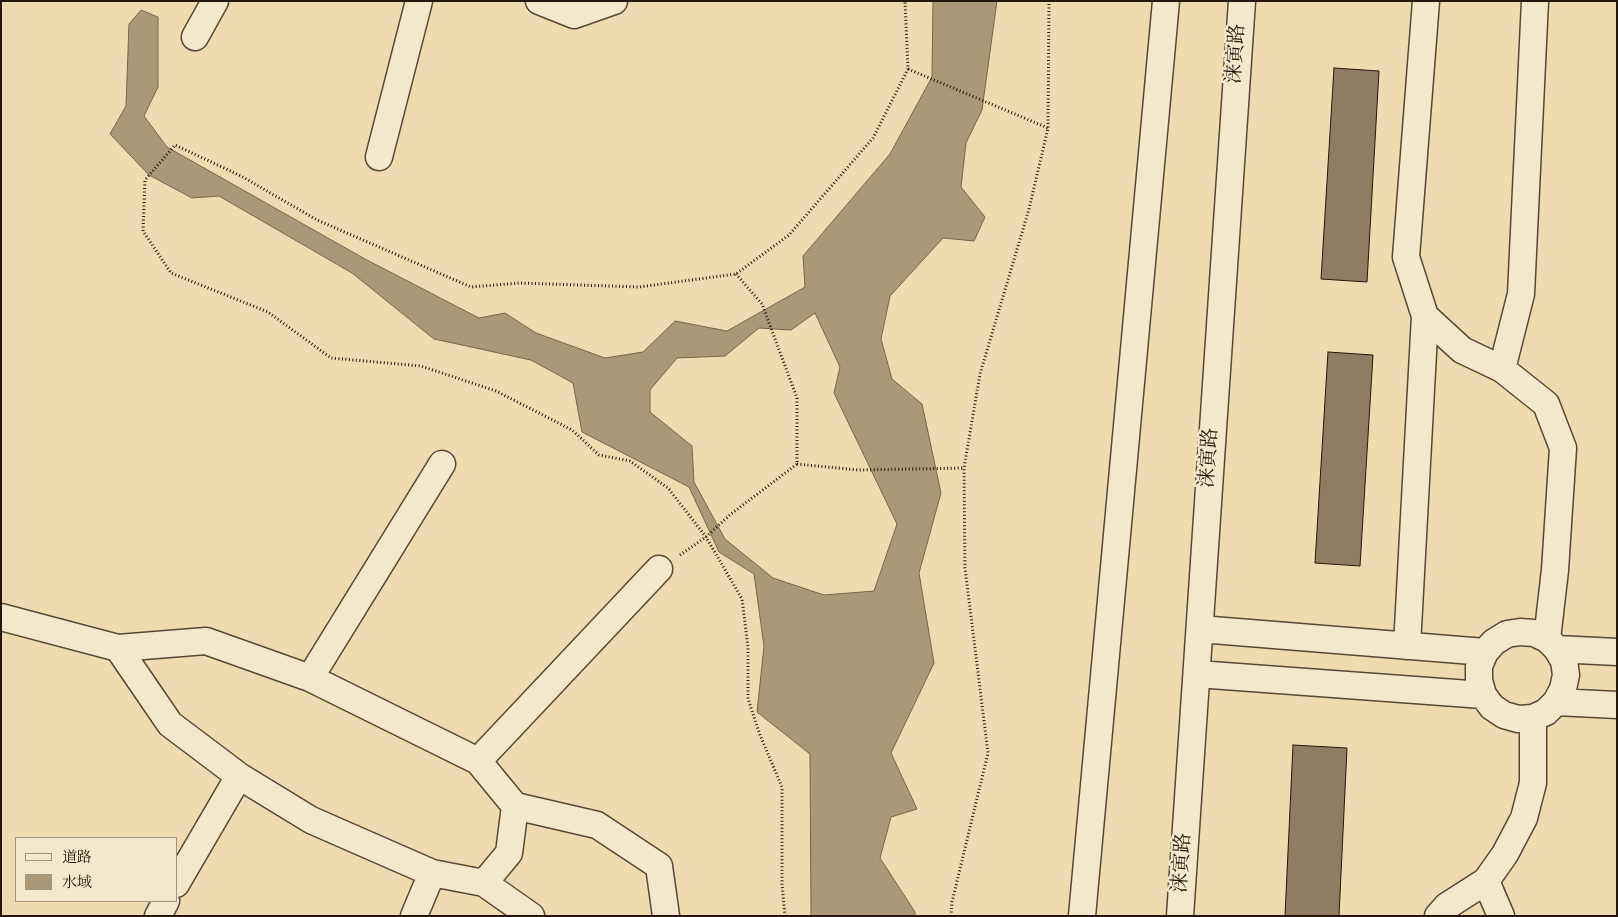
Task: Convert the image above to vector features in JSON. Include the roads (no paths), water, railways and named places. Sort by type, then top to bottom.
[{"type":"street","points":[[195,37],[215,1]]},
{"type":"street","points":[[379,157],[419,1]]},
{"type":"street","points":[[539,1],[574,15],[614,1]]},
{"type":"street","points":[[1082,916],[1166,1]]},
{"type":"street","name":"涞寅路","points":[[1180,916],[1242,1]]},
{"type":"street","points":[[1407,646],[1425,316],[1406,257],[1426,1]]},
{"type":"street","points":[[1502,369],[1521,294],[1534,1]]},
{"type":"street","points":[[1425,316],[1462,350],[1502,369],[1546,404],[1563,448],[1552,644]]},
{"type":"street","points":[[310,678],[442,464]]},
{"type":"street","points":[[478,761],[659,569]]},
{"type":"street","points":[[1,616],[118,648],[206,642],[310,678],[478,761],[515,806],[598,825],[659,866],[666,916]]},
{"type":"street","points":[[1200,629],[1485,652]]},
{"type":"street","points":[[1520,632],[1534,633],[1552,644],[1564,661],[1566,675],[1563,689],[1556,702],[1546,712],[1533,718],[1518,719],[1504,715],[1492,707],[1483,695],[1479,680],[1480,666],[1485,652],[1494,642],[1507,634],[1520,632]]},
{"type":"street","points":[[1552,644],[1617,652]]},
{"type":"street","points":[[118,648],[170,724],[239,776],[311,820],[432,873],[484,883],[531,916]]},
{"type":"street","points":[[1197,674],[1483,695]]},
{"type":"street","points":[[1556,702],[1617,705]]},
{"type":"street","points":[[1438,916],[1447,906],[1486,881],[1505,854],[1524,818],[1533,783],[1533,718]]},
{"type":"street","points":[[178,881],[239,776]]},
{"type":"street","points":[[484,883],[508,853],[515,806]]},
{"type":"street","points":[[414,916],[432,873]]},
{"type":"street","points":[[1486,881],[1501,916]]},
{"type":"street","points":[[158,916],[165,902]]},
{"type":"water","points":[[933,1],[997,1],[982,110],[966,143],[961,187],[985,217],[974,241],[943,238],[890,296],[881,339],[892,379],[922,404],[941,493],[919,573],[934,663],[891,753],[917,809],[891,817],[880,858],[915,912],[915,916],[811,916],[810,754],[757,712],[764,646],[754,574],[719,552],[689,487],[582,432],[573,383],[531,360],[434,339],[352,273],[219,196],[192,198],[149,175],[110,134],[126,106],[129,24],[141,10],[158,17],[158,87],[144,116],[167,147],[365,259],[479,318],[505,313],[536,333],[605,358],[643,352],[675,321],[727,331],[805,287],[803,256],[890,154],[932,77]],"holes":[[[815,313],[840,367],[834,393],[897,524],[874,591],[824,595],[773,578],[725,539],[694,482],[692,446],[650,412],[650,390],[677,358],[725,356],[759,328],[791,330]]]}]
